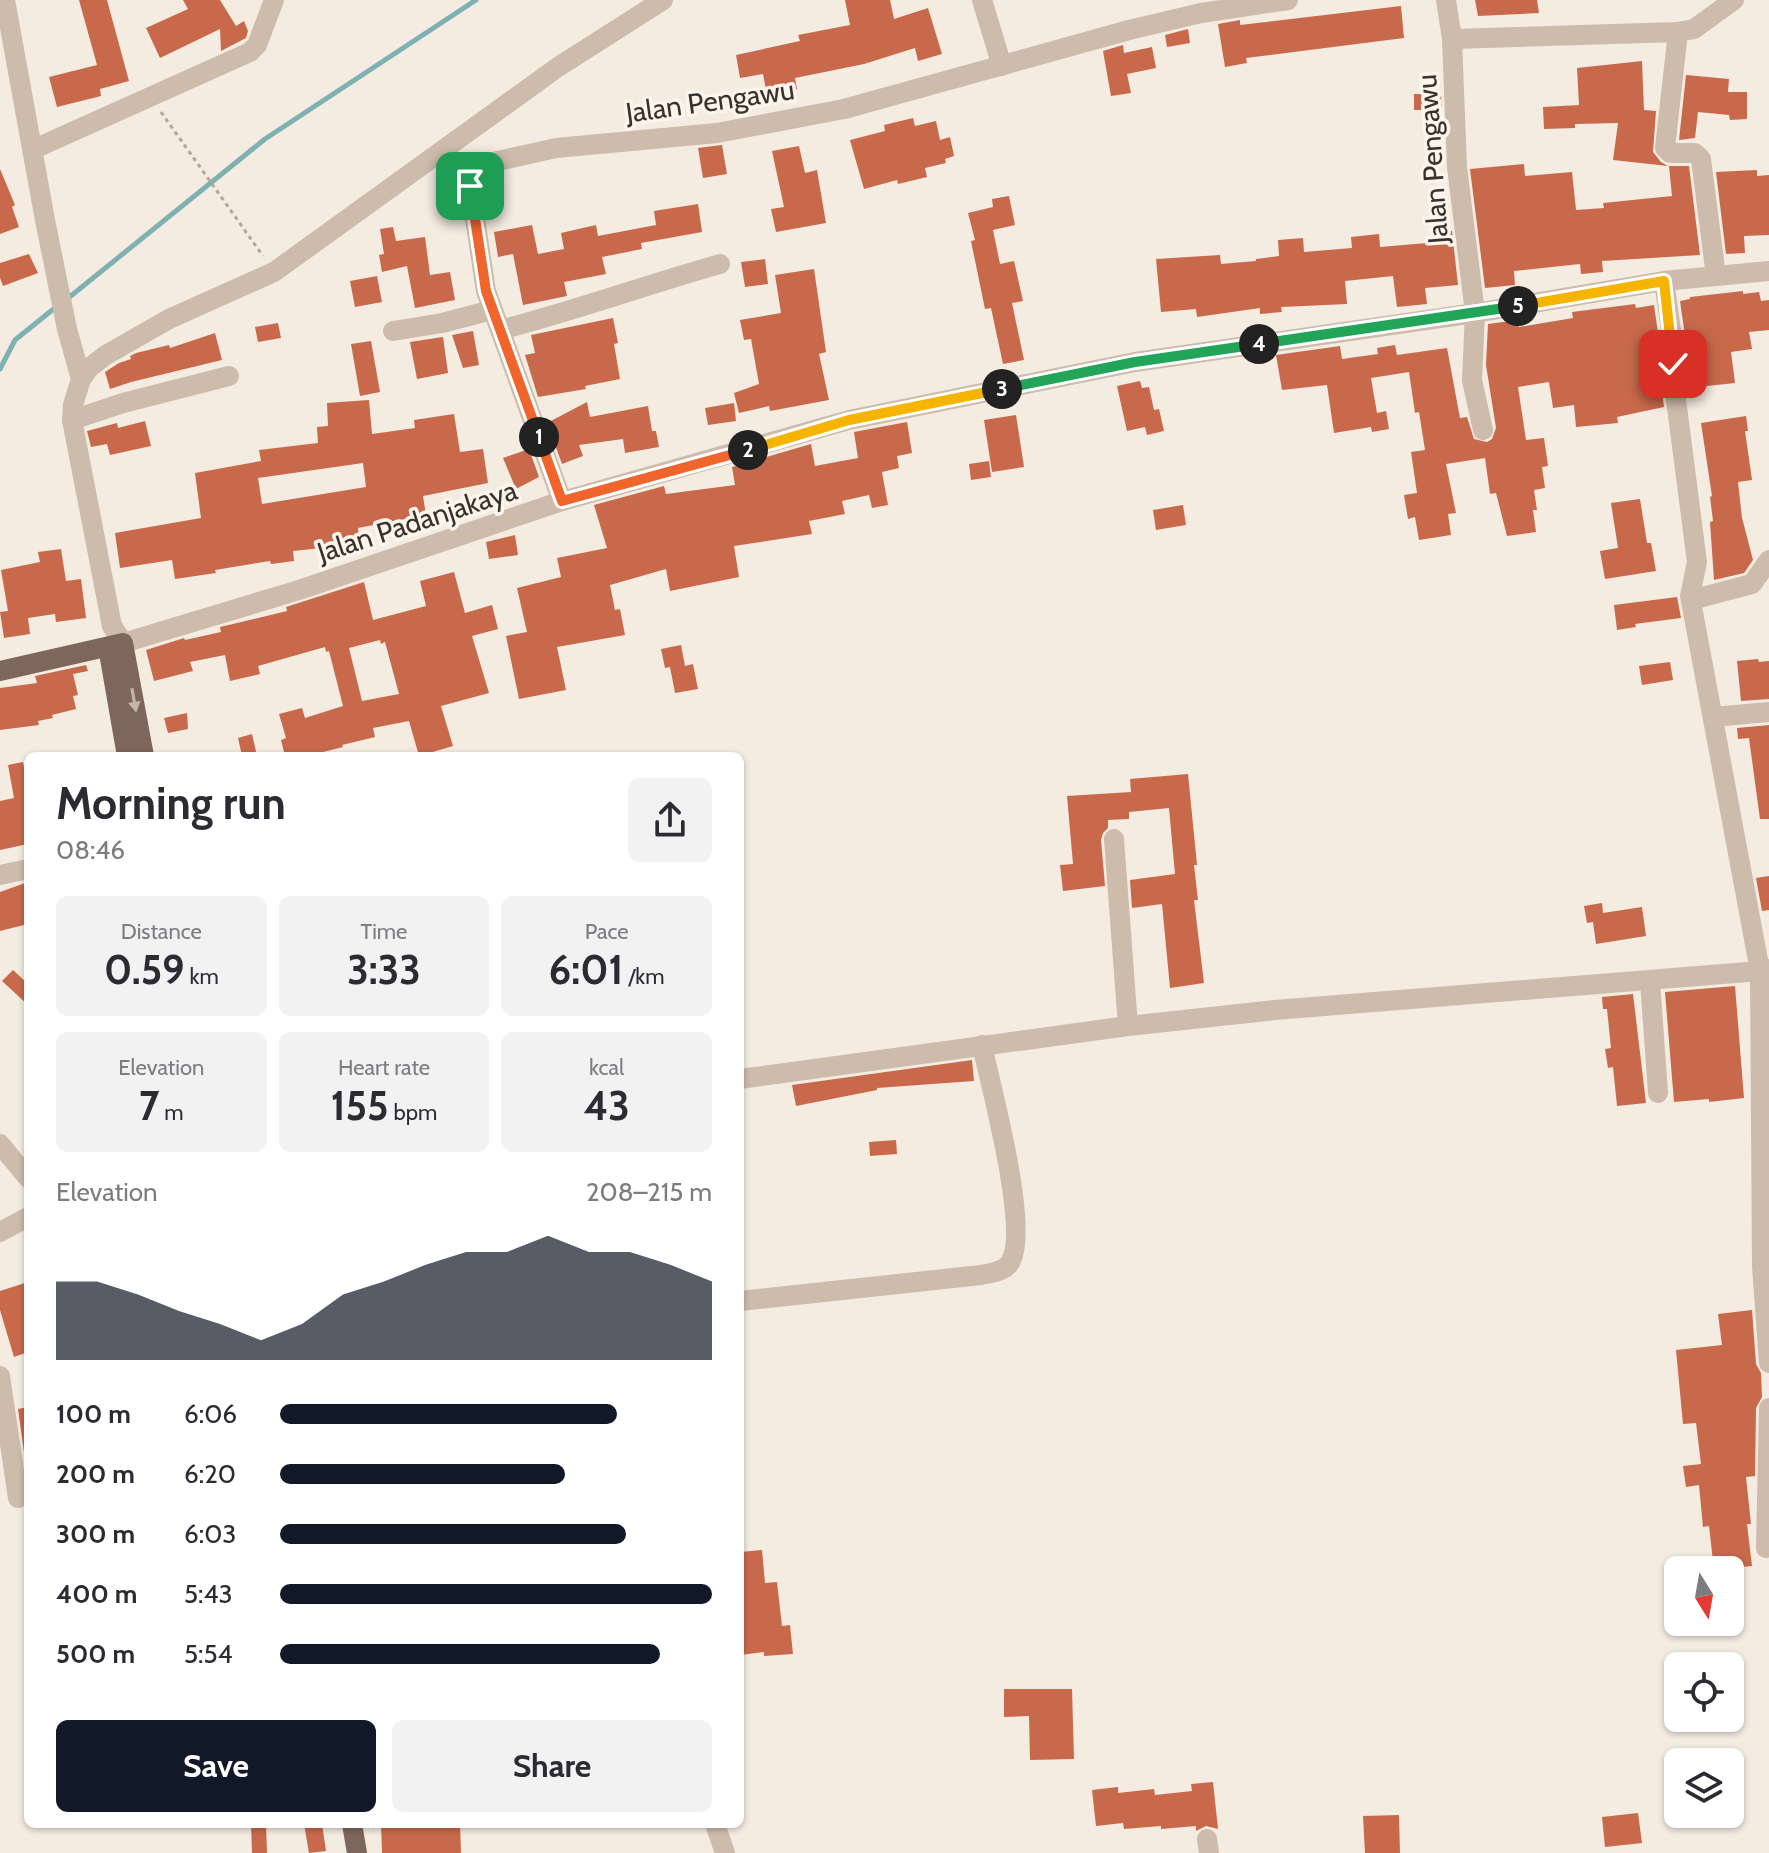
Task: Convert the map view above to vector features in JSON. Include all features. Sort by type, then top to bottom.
[{"type":"main road","points":[[0,671],[114,639]]},
{"type":"main road","points":[[114,639],[127,752]]},
{"type":"main road","points":[[114,639],[143,752]]},
{"type":"main road","points":[[353,1828],[357,1853]]},
{"type":"street","points":[[5,0],[55,271],[81,379]]},
{"type":"street","points":[[34,149],[250,52],[257,45],[274,0]]},
{"type":"street","points":[[114,639],[72,420],[81,379],[89,368],[169,319],[274,272],[558,67],[663,0]]},
{"type":"street","points":[[982,0],[1002,66]]},
{"type":"street","name":"Jalan Pengawu","points":[[472,179],[484,164],[512,157],[556,148],[717,133],[844,109],[1129,30],[1201,13],[1288,0]]},
{"type":"street","name":"Jalan Pengawu","points":[[1446,0],[1452,39],[1457,167],[1475,313],[1472,380],[1483,430]]},
{"type":"street","points":[[1452,39],[1678,32],[1694,29],[1734,0]]},
{"type":"street","points":[[1678,32],[1665,148],[1670,153],[1697,153],[1701,159],[1716,276]]},
{"type":"street","points":[[458,140],[472,179],[482,273],[492,310],[562,501]]},
{"type":"street","points":[[500,330],[720,264]]},
{"type":"street","name":"Jalan Padanjakaya","points":[[114,639],[314,585],[562,501],[849,420],[1135,362],[1475,313],[1664,281],[1769,271]]},
{"type":"street","points":[[1664,281],[1697,562],[1691,600],[1764,970],[1762,1266],[1769,1363]]},
{"type":"street","points":[[393,331],[492,310]]},
{"type":"street","points":[[72,420],[123,403],[229,376]]},
{"type":"street","points":[[1691,600],[1752,584],[1769,560]]},
{"type":"street","points":[[1713,717],[1769,712]]},
{"type":"street","points":[[1114,839],[1128,1026]]},
{"type":"street","points":[[0,875],[24,870]]},
{"type":"street","points":[[744,1078],[1128,1026],[1330,1005],[1764,970]]},
{"type":"street","points":[[1650,981],[1658,1093]]},
{"type":"street","points":[[744,1301],[981,1275],[1010,1264],[1016,1245],[1012,1188],[982,1045]]},
{"type":"street","points":[[0,1144],[24,1173]]},
{"type":"street","points":[[0,1232],[24,1219]]},
{"type":"street","points":[[0,1376],[18,1498]]},
{"type":"street","points":[[1766,1548],[1769,1408]]},
{"type":"street","points":[[716,1828],[725,1853]]},
{"type":"path","points":[[152,94],[192,159],[274,272]]},
{"type":"building","points":[[79,0],[107,0],[129,81],[100,89],[101,96],[57,107],[49,77],[97,65]]},
{"type":"building","points":[[183,0],[220,0],[236,26],[244,21],[248,31],[246,38],[221,51],[220,29],[160,58],[146,28],[188,9]]},
{"type":"building","points":[[845,0],[890,0],[894,19],[928,8],[942,54],[918,61],[915,48],[864,64],[795,78],[797,89],[767,95],[763,74],[740,78],[736,55],[800,41],[798,35],[850,25]]},
{"type":"building","points":[[1475,0],[1537,0],[1539,13],[1478,16]]},
{"type":"building","points":[[1401,6],[1404,38],[1246,58],[1247,63],[1225,67],[1218,24],[1240,20],[1240,25]]},
{"type":"building","points":[[1188,29],[1190,43],[1167,47],[1165,35]]},
{"type":"building","points":[[1123,45],[1124,53],[1152,47],[1156,68],[1127,74],[1131,93],[1111,96],[1103,51]]},
{"type":"building","points":[[1642,61],[1644,110],[1656,111],[1653,152],[1668,166],[1613,160],[1618,123],[1575,124],[1575,128],[1544,129],[1543,107],[1579,105],[1577,68]]},
{"type":"building","points":[[1686,75],[1729,79],[1728,92],[1747,92],[1747,119],[1730,120],[1729,115],[1698,112],[1695,138],[1679,140]]},
{"type":"building","points":[[1414,94],[1441,94],[1442,110],[1414,110]]},
{"type":"building","points":[[913,118],[915,126],[936,121],[940,140],[950,137],[954,156],[945,159],[946,163],[925,168],[927,177],[898,184],[897,180],[864,189],[850,140],[885,131],[884,125]]},
{"type":"building","points":[[722,145],[727,174],[703,178],[698,148]]},
{"type":"building","points":[[799,146],[805,173],[817,170],[826,223],[776,232],[771,209],[784,207],[772,151]]},
{"type":"building","points":[[1524,164],[1525,176],[1572,172],[1576,210],[1604,208],[1603,203],[1672,196],[1669,166],[1689,166],[1700,255],[1602,261],[1603,272],[1581,274],[1580,264],[1514,271],[1515,285],[1485,288],[1470,169]]},
{"type":"building","points":[[0,169],[15,205],[12,207],[19,227],[0,234]]},
{"type":"building","points":[[1757,170],[1757,176],[1769,175],[1769,235],[1744,236],[1745,253],[1726,254],[1716,172]]},
{"type":"building","points":[[1009,196],[1015,225],[993,230],[1000,264],[1014,261],[1023,301],[1012,303],[1024,360],[1003,364],[991,308],[985,309],[968,213],[993,207],[992,199]]},
{"type":"building","points":[[698,204],[702,232],[641,243],[642,249],[602,257],[606,274],[564,282],[567,296],[523,305],[513,254],[498,257],[494,232],[532,225],[538,254],[564,249],[561,233],[596,225],[598,236],[656,225],[654,211]]},
{"type":"building","points":[[393,227],[396,241],[425,237],[430,275],[450,272],[455,300],[415,308],[407,266],[382,272],[379,255],[384,254],[380,229]]},
{"type":"building","points":[[1446,231],[1452,231],[1458,285],[1425,288],[1427,304],[1397,307],[1393,276],[1345,281],[1347,304],[1281,307],[1282,312],[1260,314],[1260,308],[1197,317],[1196,309],[1161,312],[1156,259],[1220,255],[1221,264],[1256,261],[1279,256],[1278,240],[1303,238],[1304,252],[1352,248],[1351,237],[1379,234],[1380,247],[1427,243],[1427,239],[1447,237]]},
{"type":"building","points":[[29,254],[38,273],[3,286],[0,263]]},
{"type":"building","points":[[765,259],[768,284],[745,287],[741,262]]},
{"type":"building","points":[[814,269],[826,352],[819,354],[829,400],[770,411],[769,406],[739,413],[734,393],[759,384],[751,339],[744,340],[740,320],[781,313],[775,275]]},
{"type":"building","points":[[377,276],[382,302],[355,307],[350,281]]},
{"type":"building","points":[[1743,291],[1743,294],[1759,292],[1761,301],[1769,300],[1769,330],[1749,332],[1752,349],[1731,352],[1735,383],[1707,386],[1703,354],[1690,356],[1680,301]]},
{"type":"building","points":[[1635,304],[1636,308],[1654,305],[1660,347],[1648,349],[1654,383],[1661,382],[1664,407],[1617,417],[1618,423],[1576,427],[1574,405],[1553,408],[1549,382],[1518,387],[1526,440],[1544,438],[1548,466],[1542,467],[1545,488],[1534,490],[1536,532],[1507,536],[1496,493],[1490,494],[1485,458],[1446,464],[1456,513],[1448,514],[1451,535],[1419,540],[1415,517],[1408,519],[1404,495],[1417,493],[1411,452],[1425,450],[1409,372],[1371,378],[1377,413],[1386,411],[1389,429],[1372,432],[1371,427],[1334,433],[1327,385],[1282,390],[1276,355],[1340,346],[1342,359],[1378,354],[1377,348],[1395,345],[1397,355],[1447,348],[1460,418],[1467,417],[1474,439],[1487,442],[1492,439],[1496,428],[1486,365],[1488,324],[1518,320],[1519,327],[1573,318],[1572,312]]},
{"type":"building","points":[[613,318],[620,379],[585,386],[586,389],[538,397],[525,355],[535,353],[531,335]]},
{"type":"building","points":[[278,323],[281,338],[258,342],[255,327]]},
{"type":"building","points":[[473,331],[479,365],[463,368],[452,335]]},
{"type":"building","points":[[215,333],[222,360],[110,389],[105,372],[131,359],[130,356],[169,345],[170,348]]},
{"type":"building","points":[[443,337],[448,373],[417,379],[410,342]]},
{"type":"building","points":[[371,341],[380,392],[360,396],[351,344]]},
{"type":"building","points":[[1140,381],[1142,388],[1149,387],[1154,410],[1159,409],[1164,431],[1147,435],[1145,427],[1127,431],[1117,386]]},
{"type":"building","points":[[369,400],[372,434],[415,428],[414,420],[454,414],[460,452],[483,449],[488,483],[423,496],[426,515],[358,528],[360,544],[293,551],[294,561],[271,564],[270,561],[175,579],[172,560],[120,568],[115,533],[201,518],[195,473],[261,461],[259,450],[318,443],[317,427],[328,426],[327,403]],"holes":[[[363,463],[366,487],[262,504],[258,478]]]},
{"type":"building","points":[[587,402],[590,417],[648,406],[652,431],[656,431],[659,447],[625,453],[623,439],[579,445],[583,456],[562,464],[547,423]]},
{"type":"building","points":[[734,403],[736,421],[708,425],[705,408]]},
{"type":"building","points":[[1016,415],[1024,467],[992,472],[984,420]]},
{"type":"building","points":[[1746,416],[1752,480],[1738,482],[1742,518],[1753,560],[1744,573],[1714,580],[1710,522],[1713,521],[1712,496],[1701,423]]},
{"type":"building","points":[[145,421],[151,446],[110,455],[107,444],[91,447],[87,431],[117,423],[118,428]]},
{"type":"building","points":[[907,422],[912,453],[897,456],[899,468],[882,472],[888,505],[872,508],[869,495],[842,501],[845,514],[809,521],[812,534],[734,546],[739,577],[670,591],[666,569],[610,585],[615,610],[620,609],[625,635],[557,647],[566,690],[519,699],[506,636],[527,632],[517,588],[561,577],[557,558],[607,548],[594,505],[664,486],[666,494],[735,485],[732,467],[811,444],[815,466],[858,458],[854,432]]},
{"type":"building","points":[[529,449],[539,477],[516,489],[503,458]]},
{"type":"building","points":[[989,461],[991,477],[971,480],[969,464]]},
{"type":"building","points":[[1640,499],[1647,543],[1651,543],[1656,571],[1605,579],[1600,551],[1618,548],[1611,503]]},
{"type":"building","points":[[1183,505],[1186,525],[1156,530],[1153,510]]},
{"type":"building","points":[[515,535],[518,555],[489,559],[486,542]]},
{"type":"building","points":[[61,549],[66,581],[81,579],[86,618],[56,622],[55,614],[28,618],[30,634],[4,638],[0,612],[8,611],[1,570],[40,562],[38,552]]},
{"type":"building","points":[[454,572],[465,613],[492,605],[498,629],[472,636],[489,693],[441,706],[453,746],[433,752],[418,752],[409,721],[373,728],[375,737],[323,752],[284,752],[281,740],[286,738],[279,714],[302,708],[305,718],[343,706],[329,651],[326,652],[325,647],[258,666],[260,674],[230,681],[225,655],[190,662],[193,671],[154,681],[146,650],[184,638],[221,632],[220,627],[287,611],[286,607],[364,582],[373,620],[426,606],[420,581]],"holes":[[[380,640],[381,644],[385,642],[399,694],[362,701],[349,648]]]},
{"type":"building","points":[[1677,597],[1681,618],[1635,624],[1636,627],[1617,630],[1614,605]]},
{"type":"building","points":[[681,645],[685,666],[693,664],[698,689],[675,693],[670,667],[665,668],[661,649]]},
{"type":"building","points":[[1758,659],[1759,662],[1769,661],[1769,699],[1741,701],[1737,661]]},
{"type":"building","points":[[1670,662],[1673,680],[1642,685],[1639,666]]},
{"type":"building","points":[[86,665],[88,671],[73,674],[78,695],[73,696],[76,709],[38,721],[39,725],[0,730],[0,688],[37,683],[35,676]]},
{"type":"building","points":[[187,713],[188,729],[168,733],[164,718]]},
{"type":"building","points":[[1769,725],[1769,819],[1760,819],[1749,738],[1738,739],[1737,728]]},
{"type":"building","points":[[252,734],[256,752],[241,752],[238,738]]},
{"type":"building","points":[[23,762],[24,845],[0,850],[0,801],[14,798],[8,765]]},
{"type":"building","points":[[1188,774],[1197,865],[1194,865],[1198,900],[1194,900],[1204,983],[1170,988],[1162,904],[1132,908],[1130,880],[1175,874],[1169,808],[1129,812],[1129,819],[1108,820],[1108,828],[1101,840],[1105,886],[1063,891],[1060,865],[1073,864],[1067,796],[1131,792],[1130,779]]},
{"type":"building","points":[[1769,876],[1769,910],[1762,911],[1756,878]]},
{"type":"building","points":[[24,883],[24,925],[0,931],[0,892]]},
{"type":"building","points":[[1602,903],[1603,913],[1642,907],[1646,936],[1596,944],[1593,922],[1587,923],[1584,906]]},
{"type":"building","points":[[13,970],[24,980],[24,1001],[2,981]]},
{"type":"building","points":[[1735,986],[1744,1098],[1674,1102],[1665,992]]},
{"type":"building","points":[[1633,994],[1646,1103],[1617,1106],[1613,1067],[1608,1068],[1605,1049],[1611,1048],[1607,1009],[1603,1009],[1602,997]]},
{"type":"building","points":[[972,1060],[974,1081],[877,1088],[796,1106],[792,1085]]},
{"type":"building","points":[[896,1140],[897,1154],[870,1156],[869,1142]]},
{"type":"building","points":[[24,1283],[24,1353],[14,1357],[0,1310],[0,1291]]},
{"type":"building","points":[[1752,1310],[1756,1364],[1761,1373],[1762,1397],[1756,1408],[1755,1476],[1746,1477],[1752,1566],[1744,1567],[1744,1556],[1712,1556],[1709,1526],[1703,1527],[1699,1485],[1686,1487],[1683,1466],[1701,1464],[1696,1423],[1683,1424],[1676,1350],[1722,1345],[1718,1314]]},
{"type":"building","points":[[24,1408],[24,1452],[18,1409]]},
{"type":"building","points":[[762,1550],[765,1583],[777,1582],[782,1626],[790,1625],[793,1654],[744,1654],[744,1552]]},
{"type":"building","points":[[1004,1689],[1072,1689],[1074,1759],[1030,1760],[1029,1716],[1004,1717]]},
{"type":"building","points":[[1213,1782],[1218,1829],[1206,1826],[1196,1831],[1196,1826],[1161,1829],[1161,1826],[1124,1829],[1123,1823],[1096,1826],[1092,1790],[1118,1787],[1118,1793],[1154,1789],[1155,1795],[1192,1791],[1191,1784]]},
{"type":"building","points":[[1638,1813],[1642,1843],[1605,1847],[1602,1817]]},
{"type":"building","points":[[1399,1815],[1400,1853],[1365,1853],[1363,1816]]},
{"type":"building","points":[[251,1828],[266,1828],[267,1853],[252,1853]]},
{"type":"building","points":[[305,1828],[323,1828],[326,1851],[309,1853]]},
{"type":"building","points":[[381,1828],[460,1828],[461,1853],[382,1853]]},
{"type":"waterway","points":[[67,299],[265,139],[476,0]]},
{"type":"waterway","points":[[0,369],[15,340],[56,307]]},
{"type":"route","points":[[470,186],[486,291],[562,501],[849,420],[1135,362],[1475,313],[1664,281],[1673,364]]}]
